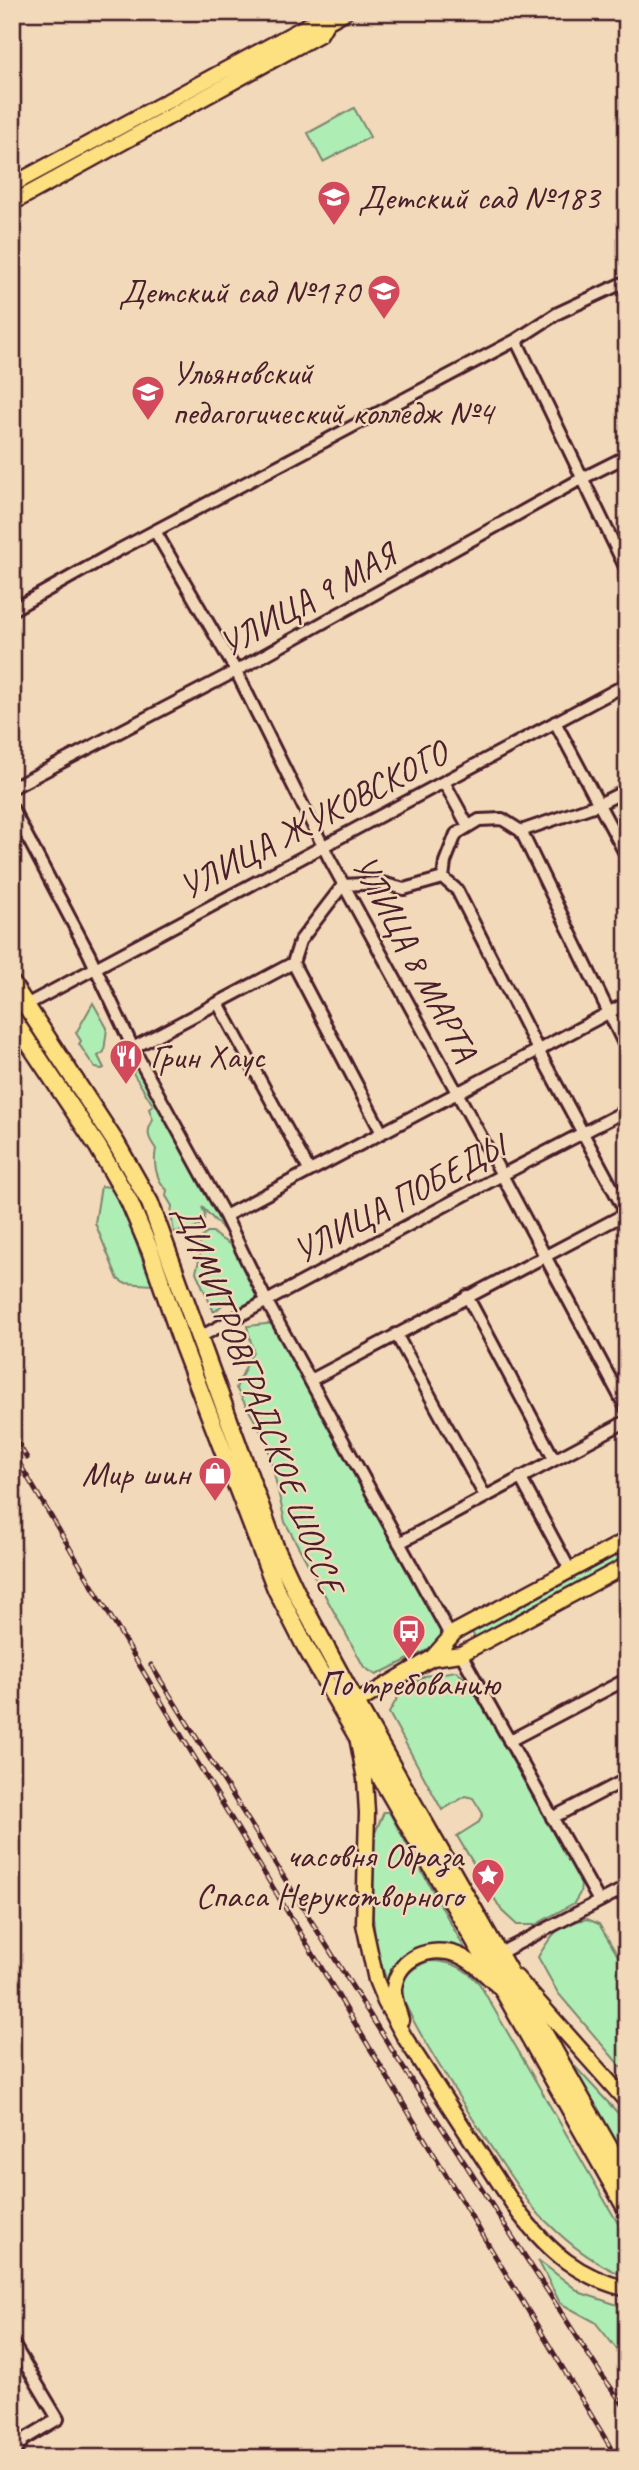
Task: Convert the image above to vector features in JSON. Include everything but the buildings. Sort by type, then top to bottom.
[{"type":"highway","name":"ДИМИТРОВГРАДСКОЕ ШОССЕ","points":[[12,984],[17,1012],[129,1201],[150,1250],[183,1346],[276,1589],[496,1960]]},
{"type":"highway","name":"ДИМИТРОВГРАДСКОЕ ШОССЕ","points":[[17,1012],[116,1143],[150,1203],[276,1549],[348,1708],[358,1741],[496,1960]]},
{"type":"highway","points":[[496,1960],[503,1990],[627,2210]]},
{"type":"highway","points":[[496,1960],[627,2179]]},
{"type":"main road","points":[[12,202],[78,158],[314,22],[345,12]]},
{"type":"main road","points":[[12,185],[78,158]]},
{"type":"main road","points":[[348,1708],[432,1658],[455,1632],[627,1540]]},
{"type":"main road","points":[[432,1658],[461,1654],[627,1565]]},
{"type":"main road","points":[[358,1741],[365,1779],[367,1812],[364,1924],[366,1942],[385,2002],[405,2038],[534,2232],[559,2257],[588,2276],[603,2284],[627,2289]]},
{"type":"main road","points":[[405,2038],[394,1987],[405,1965],[420,1954],[434,1951],[458,1955],[474,1964],[503,1990]]},
{"type":"main road","points":[[496,1960],[533,1994],[627,2102]]},
{"type":"street","points":[[12,610],[155,531],[516,340],[558,313],[627,281]]},
{"type":"street","points":[[516,340],[627,571]]},
{"type":"street","name":"УЛИЦА 9 МАЯ","points":[[12,788],[236,671],[627,456]]},
{"type":"street","name":"УЛИЦА 8 МАРТА","points":[[155,531],[236,671],[343,885],[627,1410]]},
{"type":"street","name":"УЛИЦА ЖУКОВСКОГО","points":[[17,1012],[627,684]]},
{"type":"street","points":[[555,722],[627,857]]},
{"type":"street","points":[[444,782],[468,826]]},
{"type":"street","points":[[521,831],[599,804],[627,790]]},
{"type":"street","points":[[12,808],[96,968],[133,1048],[225,1216],[267,1302],[451,1637]]},
{"type":"street","points":[[443,878],[445,862],[456,834],[468,826],[478,820],[502,819],[521,831],[627,1050]]},
{"type":"street","points":[[133,1048],[293,963],[300,941],[343,885],[382,883],[404,889],[443,878]]},
{"type":"street","points":[[311,1380],[626,1214],[538,1050],[457,890],[443,878]]},
{"type":"street","points":[[293,963],[382,1133]]},
{"type":"street","points":[[218,1003],[309,1170]]},
{"type":"street","points":[[225,1216],[627,1003]]},
{"type":"street","name":"УЛИЦА ПОБЕДЫ","points":[[198,1338],[627,1110]]},
{"type":"street","points":[[467,1296],[554,1459]]},
{"type":"street","points":[[396,1334],[485,1496]]},
{"type":"street","points":[[399,1543],[627,1421]]},
{"type":"street","points":[[520,1477],[570,1570]]},
{"type":"street","points":[[461,1654],[599,1901]]},
{"type":"street","points":[[509,1741],[627,1679]]},
{"type":"street","points":[[552,1818],[627,1779]]},
{"type":"street","points":[[496,1960],[624,1889]]},
{"type":"street","points":[[12,2342],[58,2419],[18,2441],[12,2457]]},
{"type":"green space","points":[[354,108],[370,137],[323,162],[308,133]]},
{"type":"green space","points":[[93,1003],[107,1028],[104,1052],[98,1056],[104,1068],[102,1069],[95,1068],[79,1044],[81,1041],[76,1033]]},
{"type":"green space","points":[[137,1064],[230,1232],[227,1233],[202,1207],[205,1214],[203,1223],[192,1230],[174,1232],[172,1206],[166,1196],[167,1190],[158,1176],[155,1165],[156,1149],[149,1136],[153,1120],[149,1109],[153,1105],[133,1073]]},
{"type":"green space","points":[[101,1186],[110,1187],[121,1203],[152,1285],[124,1283],[118,1279],[95,1223]]},
{"type":"green space","points":[[207,1232],[213,1232],[233,1246],[243,1258],[261,1290],[253,1303],[238,1309],[229,1299],[214,1312],[196,1272],[201,1253],[199,1241]]},
{"type":"green space","points":[[275,1323],[450,1619],[440,1644],[376,1675],[364,1667],[285,1522],[267,1442],[236,1388],[253,1351],[247,1326]]},
{"type":"green space","points":[[627,1546],[627,1559],[476,1639],[470,1629]]},
{"type":"green space","points":[[456,1671],[468,1681],[578,1874],[580,1893],[574,1903],[535,1925],[517,1925],[502,1911],[457,1836],[479,1822],[483,1814],[473,1798],[466,1796],[442,1810],[389,1713],[400,1693],[425,1676]]},
{"type":"green space","points":[[384,1812],[389,1812],[465,1949],[439,1944],[418,1948],[401,1960],[387,1982],[376,1947],[373,1917],[374,1835]]},
{"type":"green space","points":[[587,1919],[599,1924],[627,1971],[627,2074],[558,1993],[538,1957],[558,1930]]},
{"type":"green space","points":[[429,1961],[457,1966],[479,1983],[627,2239],[627,2262],[620,2274],[574,2247],[535,2211],[436,2060],[405,2004],[401,1990],[410,1972]]},
{"type":"green space","points":[[557,2047],[627,2123],[627,2162]]},
{"type":"green space","points":[[538,2260],[581,2293],[627,2308],[627,2362],[595,2322],[560,2303]]},
{"type":"railway","points":[[12,1434],[27,1458]]},
{"type":"railway","points":[[12,1451],[617,2458]]},
{"type":"railway","points":[[151,1665],[397,2058],[627,2410]]},
{"type":"place","name":"Детский сад №183","points":[[334,227]]},
{"type":"place","name":"Детский сад №170","points":[[384,321]]},
{"type":"place","name":"Ульяновский педагогический колледж №4","points":[[148,422]]},
{"type":"place","name":"Грин Хаус","points":[[126,1086]]},
{"type":"place","name":"Мир шин","points":[[215,1503]]},
{"type":"place","name":"По требованию","points":[[409,1661]]},
{"type":"place","name":"часовня Образа Спаса Нерукотворного","points":[[488,1905]]}]
